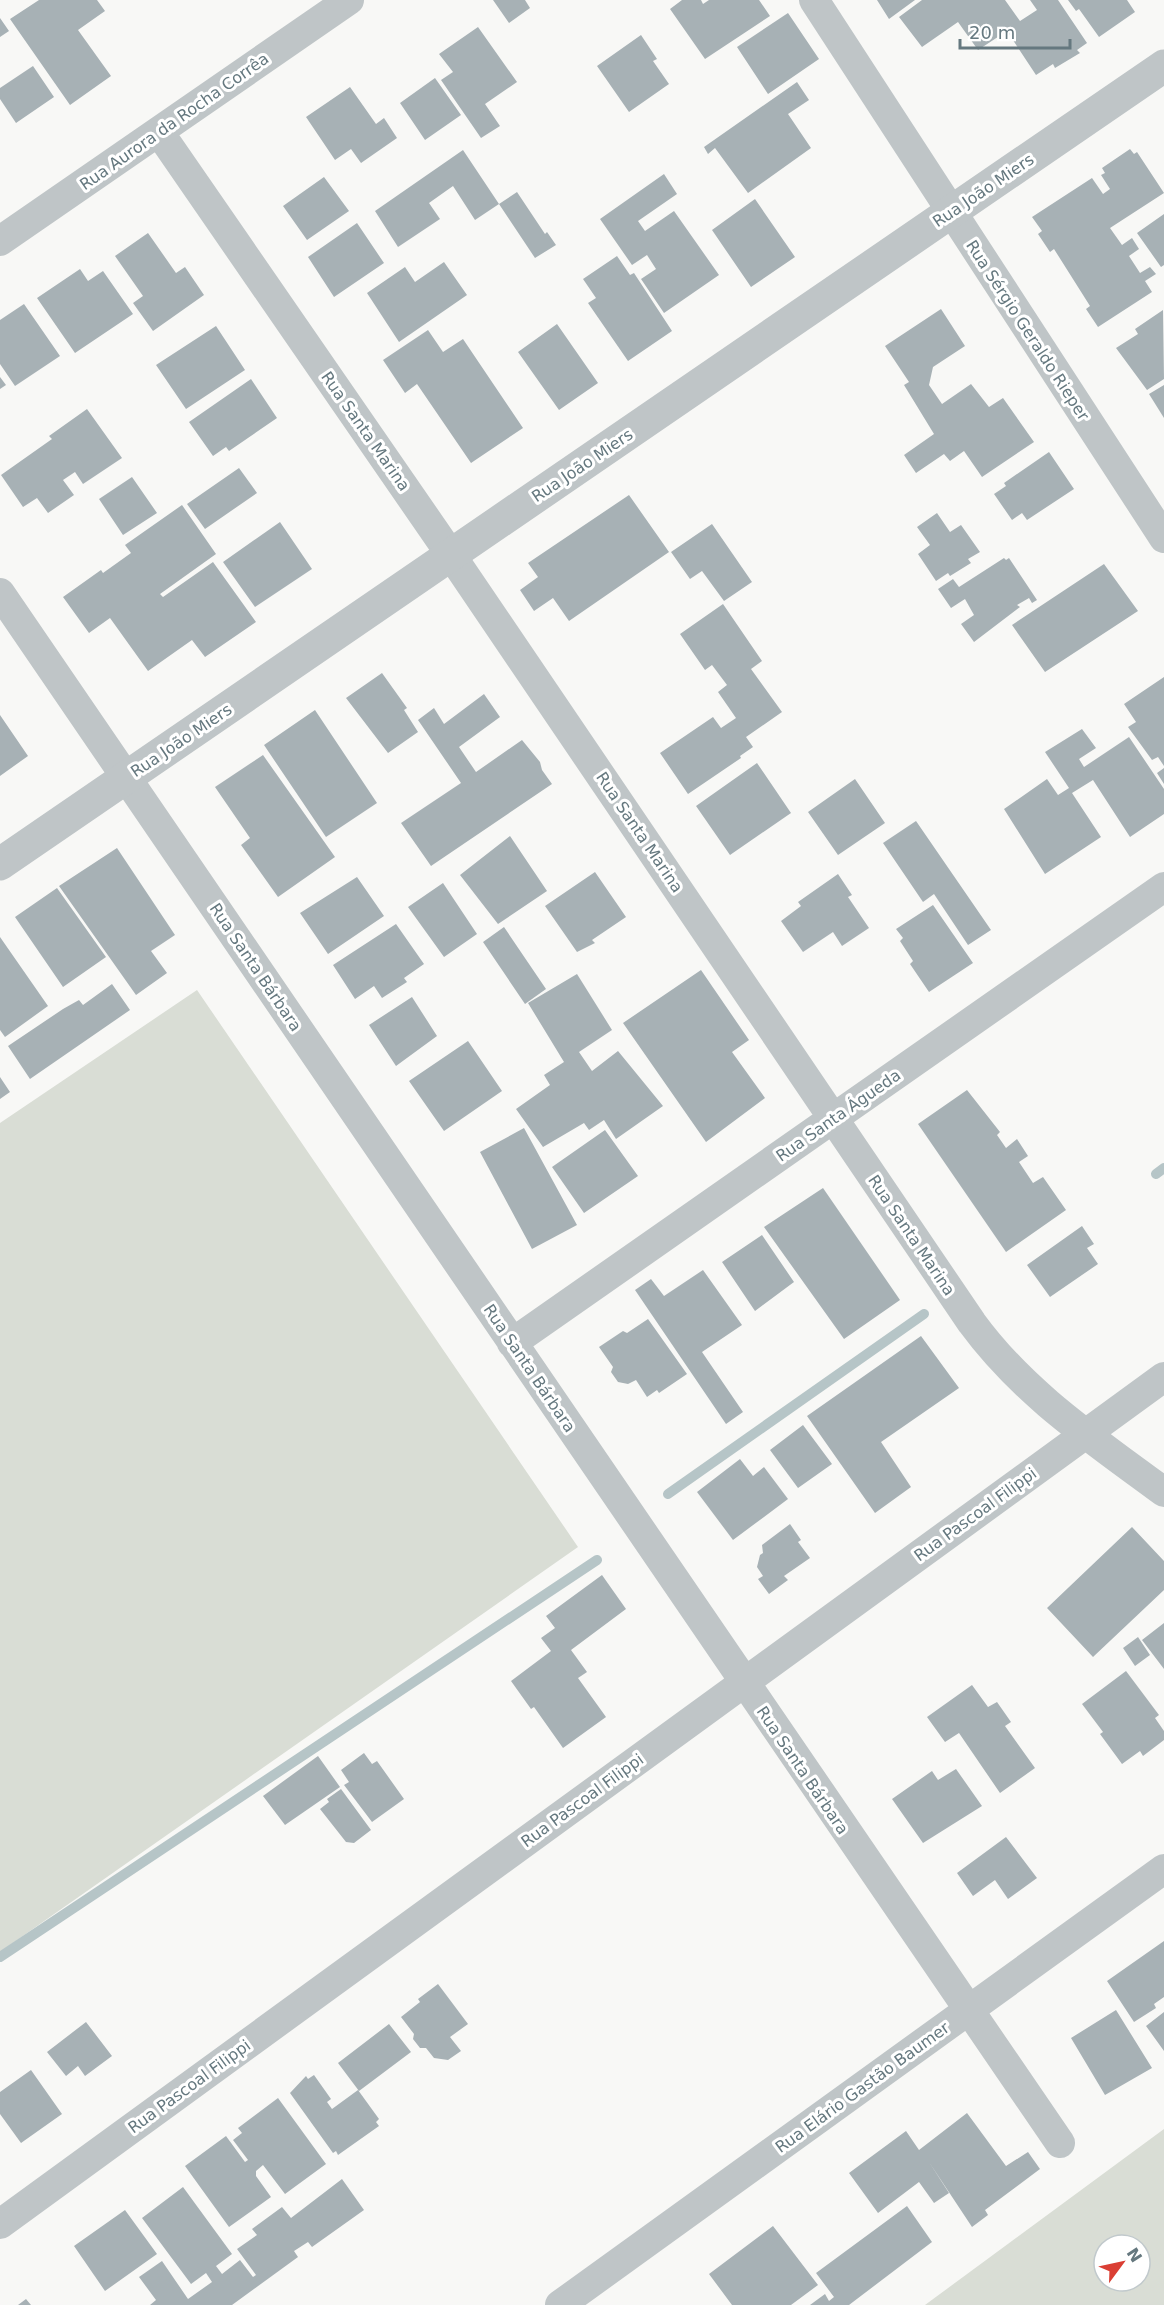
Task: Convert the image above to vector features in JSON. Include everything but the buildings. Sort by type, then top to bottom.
[{"type":"street","name":"Rua Aurora da Rocha Corrêa","points":[[0,242],[349,0]]},
{"type":"street","name":"Rua Sérgio Geraldo Rieper","points":[[814,0],[1164,538]]},
{"type":"street","name":"Rua João Miers","points":[[0,864],[1164,66]]},
{"type":"street","name":"Rua Santa Marina","points":[[159,132],[451,555],[994,1354],[1022,1382],[1086,1434],[1164,1492]]},
{"type":"street","name":"Rua Santa Bárbara","points":[[0,593],[743,1683],[1060,2143]]},
{"type":"street","name":"Rua Santa Águeda","points":[[512,1343],[1164,887]]},
{"type":"street","name":"Rua Pascoal Filippi","points":[[0,2224],[1164,1377]]},
{"type":"street","name":"Rua Elário Gastão Baumer","points":[[560,2305],[1164,1869]]},
{"type":"shaded area","points":[[197,990],[578,1547],[0,1952],[0,1123]]},
{"type":"shaded area","points":[[1164,2129],[1164,2305],[925,2305]]},
{"type":"waterway","points":[[1156,1174],[1164,1168]]},
{"type":"waterway","points":[[668,1494],[924,1314]]},
{"type":"waterway","points":[[0,1957],[597,1560]]}]
